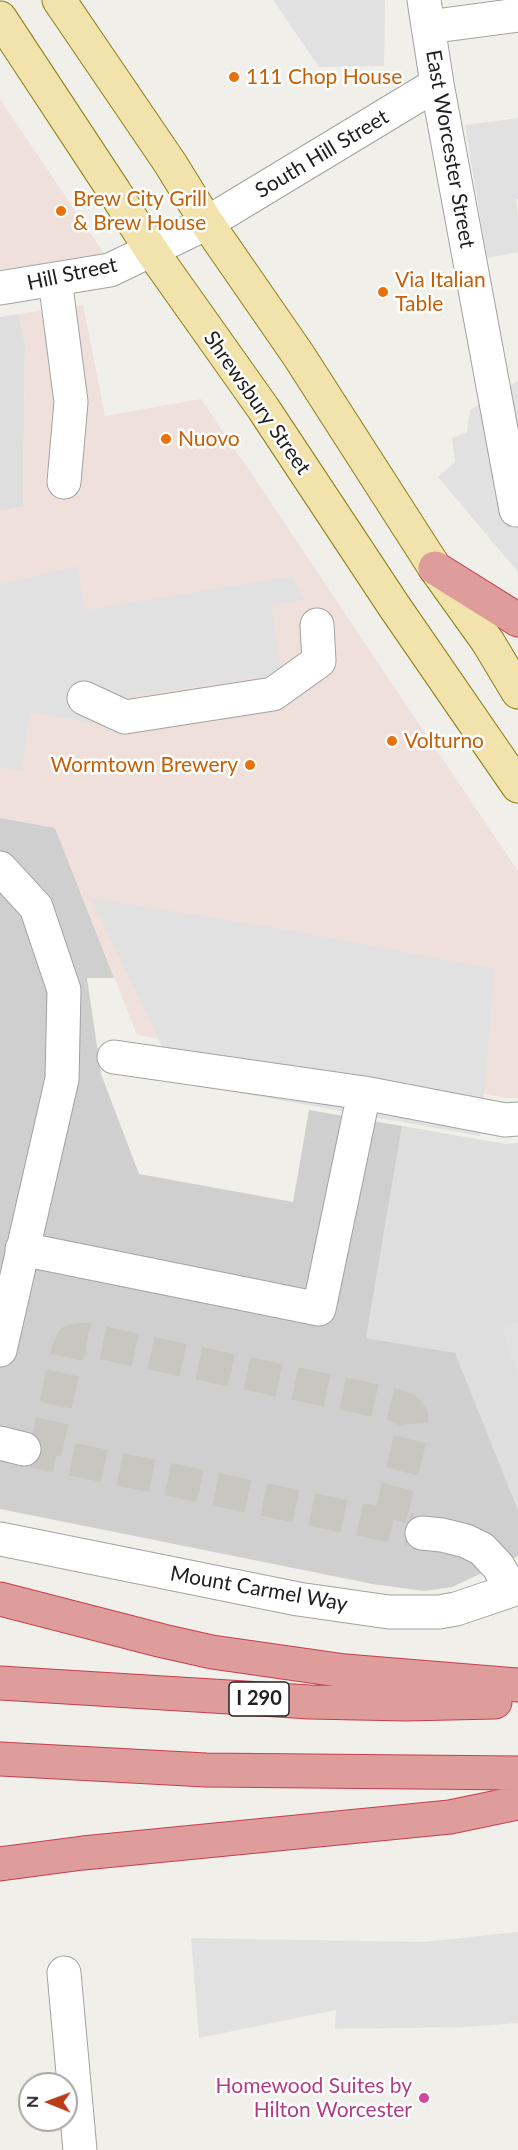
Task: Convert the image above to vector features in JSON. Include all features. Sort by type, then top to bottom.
[{"type":"highway","points":[[435,568],[518,620]]},
{"type":"highway","points":[[0,1599],[212,1652],[345,1671],[518,1685]]},
{"type":"highway","name":"I 290","points":[[0,1683],[310,1702],[406,1704],[518,1701]]},
{"type":"highway","points":[[0,1759],[206,1770],[518,1773]]},
{"type":"highway","points":[[0,1864],[83,1853],[450,1817],[518,1803]]},
{"type":"highway","points":[[0,1852],[83,1853]]},
{"type":"main road","points":[[59,0],[207,223],[299,356],[435,568],[488,642],[518,692]]},
{"type":"main road","name":"Shrewsbury Street","points":[[0,18],[151,250],[263,408],[394,606],[518,786]]},
{"type":"street","points":[[426,14],[518,15]]},
{"type":"street","name":"East Worcester Street","points":[[426,14],[516,510]]},
{"type":"street","name":"South Hill Street","points":[[207,223],[437,84]]},
{"type":"street","name":"Hill Street","points":[[0,288],[110,270],[207,223]]},
{"type":"street","points":[[55,279],[71,402],[64,482]]},
{"type":"street","points":[[84,698],[124,717],[273,694],[319,661],[317,625]]},
{"type":"street","points":[[0,868],[36,908],[64,990],[62,1079],[0,1350]]},
{"type":"street","points":[[114,1057],[364,1093],[495,1118],[518,1119]]},
{"type":"street","points":[[22,1249],[319,1310],[364,1093]]},
{"type":"street","points":[[422,1533],[466,1541],[482,1549],[515,1589]]},
{"type":"street","name":"Mount Carmel Way","points":[[0,1539],[298,1599],[389,1611],[428,1612],[456,1609],[515,1589]]},
{"type":"street","points":[[64,1973],[80,2150]]},
{"type":"shaded area","points":[[273,0],[385,0],[384,66],[319,67]]},
{"type":"shaded area","points":[[0,99],[105,255],[0,270]]},
{"type":"shaded area","points":[[518,118],[518,199],[516,199],[518,252],[487,258],[465,125]]},
{"type":"shaded area","points":[[83,305],[105,416],[201,399],[518,871],[518,1098],[137,1035],[55,828],[0,818],[0,511],[23,507],[25,344],[19,314]]},
{"type":"shaded area","points":[[19,314],[25,344],[23,507],[0,511],[0,317]]},
{"type":"shaded area","points":[[518,381],[518,572],[438,477],[455,462],[452,438],[467,432],[470,410]]},
{"type":"shaded area","points":[[77,566],[85,610],[293,576],[304,600],[271,605],[282,674],[127,697],[114,727],[30,712],[22,771],[0,767],[0,584]]},
{"type":"shaded area","points":[[0,818],[55,828],[114,978],[87,978],[101,1074],[139,1174],[293,1202],[309,1110],[402,1126],[366,1338],[455,1353],[518,1510],[518,1556],[452,1587],[424,1591],[373,1584],[0,1509]]},
{"type":"shaded area","points":[[91,898],[282,929],[495,969],[480,1136],[179,1082]]},
{"type":"shaded area","points":[[402,1126],[506,1144],[518,1143],[518,1510],[455,1354],[366,1338]]},
{"type":"shaded area","points":[[518,1321],[518,1378],[502,1327]]},
{"type":"shaded area","points":[[518,1932],[518,2023],[466,2027],[335,2029],[336,2010],[199,2038],[191,1938],[423,1942]]},
{"type":"tunnel","points":[[45,1453],[67,1353],[72,1341],[84,1339],[392,1404],[406,1409],[412,1417],[413,1428],[388,1526]]},
{"type":"tunnel","points":[[24,1449],[410,1530]]},
{"type":"place","name":"111 Chop House","points":[[234,77]]},
{"type":"place","name":"Brew City Grill & Brew House","points":[[61,211]]},
{"type":"place","name":"Via Italian Table","points":[[383,292]]},
{"type":"place","name":"Nuovo","points":[[166,439]]},
{"type":"place","name":"Volturno","points":[[392,741]]},
{"type":"place","name":"Wormtown Brewery","points":[[250,765]]},
{"type":"place","name":"Homewood Suites by Hilton Worcester","points":[[424,2098]]}]
